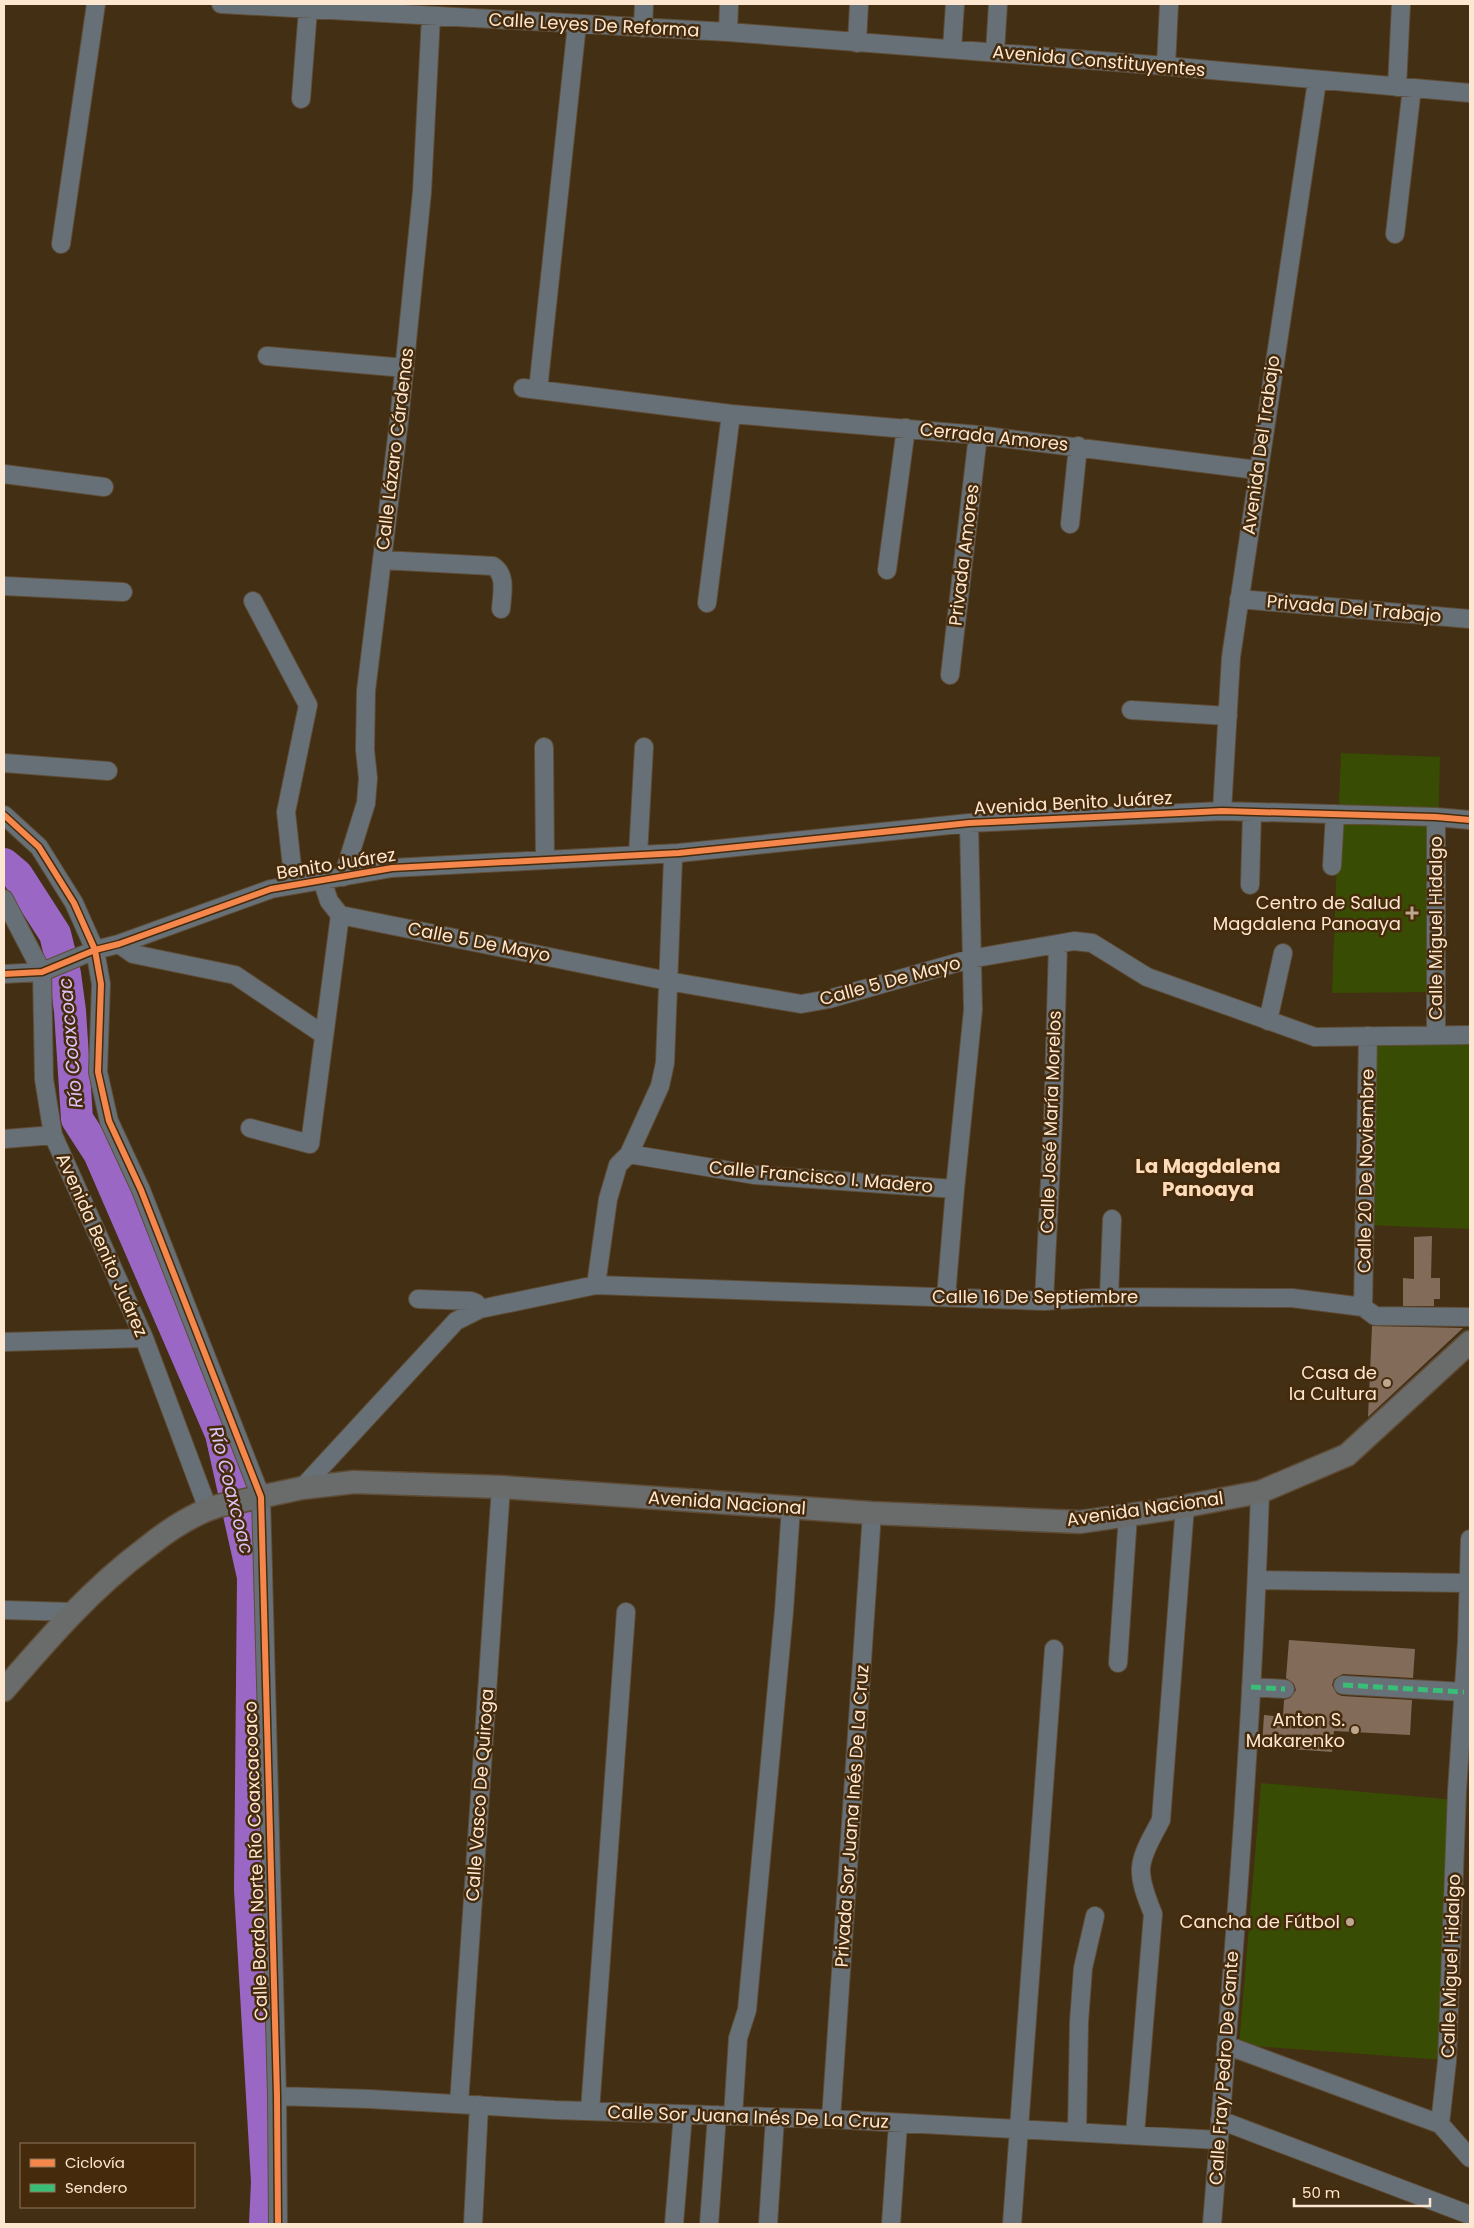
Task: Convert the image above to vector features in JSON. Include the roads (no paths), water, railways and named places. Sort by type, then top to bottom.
[{"type":"main road","name":"Avenida Nacional","points":[[4,1690],[72,1612],[123,1565],[167,1532],[213,1508],[302,1488],[354,1482],[501,1487],[872,1513],[1080,1522],[1260,1492],[1347,1455],[1470,1342]]},
{"type":"street","points":[[62,244],[96,4]]},
{"type":"street","name":"Calle Leyes De Reforma","points":[[232,4],[281,5],[308,9],[375,8],[431,16],[728,32]]},
{"type":"street","points":[[643,28],[644,4]]},
{"type":"street","points":[[728,32],[729,4]]},
{"type":"street","points":[[857,43],[859,4]]},
{"type":"street","points":[[952,49],[955,4]]},
{"type":"street","points":[[995,52],[998,4]]},
{"type":"street","points":[[1166,66],[1169,4]]},
{"type":"street","points":[[1395,234],[1405,87],[1401,4]]},
{"type":"street","points":[[301,99],[308,9]]},
{"type":"street","name":"Calle Lázaro Cárdenas","points":[[342,877],[366,804],[368,778],[364,750],[366,692],[404,368],[422,192],[431,16]]},
{"type":"street","name":"Cerrada Amores","points":[[577,24],[530,389],[731,414],[906,428],[1078,446],[1257,470]]},
{"type":"street","name":"Avenida Constituyentes","points":[[728,32],[1166,66],[1317,81],[1470,93]]},
{"type":"street","name":"Avenida Del Trabajo","points":[[1222,811],[1230,657],[1317,81]]},
{"type":"street","points":[[268,356],[404,368]]},
{"type":"street","points":[[707,603],[731,414]]},
{"type":"street","points":[[888,570],[906,428]]},
{"type":"street","name":"Privada Amores","points":[[950,675],[978,435]]},
{"type":"street","points":[[1070,524],[1078,446]]},
{"type":"street","points":[[4,474],[104,486]]},
{"type":"street","points":[[382,560],[493,566],[500,570],[502,579],[502,609]]},
{"type":"street","points":[[4,586],[123,592]]},
{"type":"street","name":"Privada Del Trabajo","points":[[1239,599],[1470,618]]},
{"type":"street","points":[[252,600],[308,705],[286,812],[294,885]]},
{"type":"street","points":[[1131,710],[1228,716]]},
{"type":"street","points":[[544,747],[545,860]]},
{"type":"street","points":[[638,855],[644,747]]},
{"type":"street","points":[[4,763],[108,772]]},
{"type":"street","name":"Avenida Benito Juárez","points":[[679,852],[969,823],[1222,811],[1436,817],[1470,820]]},
{"type":"street","points":[[1250,885],[1252,812]]},
{"type":"street","points":[[1332,866],[1335,814]]},
{"type":"street","points":[[4,815],[40,848],[74,903],[95,950]]},
{"type":"street","name":"Calle Miguel Hidalgo","points":[[1436,817],[1436,1034],[1470,1035]]},
{"type":"street","points":[[946,1297],[954,1189],[973,1010],[970,959],[969,823]]},
{"type":"street","points":[[302,1488],[456,1321],[480,1309],[596,1285],[608,1199],[618,1165],[629,1154],[660,1086],[665,1063],[673,859],[679,852]]},
{"type":"street","name":"Benito Juárez","points":[[49,970],[95,950],[119,944],[271,889],[392,868],[679,852]]},
{"type":"street","points":[[250,1128],[310,1144],[340,914],[329,902],[322,880]]},
{"type":"street","points":[[4,899],[49,970],[4,974]]},
{"type":"street","name":"Calle 5 De Mayo","points":[[340,914],[668,980],[801,1004],[829,999],[970,959],[1074,941],[1092,942],[1147,977],[1315,1037],[1436,1034]]},
{"type":"street","points":[[119,944],[133,954],[235,975],[324,1035]]},
{"type":"street","name":"Calle José María Morelos","points":[[1044,1301],[1053,1121],[1058,944]]},
{"type":"street","name":"Calle Bordo Norte Río Coaxcacoaco","points":[[95,950],[101,984],[98,1072],[109,1121],[141,1190],[254,1499],[277,2096],[278,2224]]},
{"type":"street","points":[[1268,1021],[1283,954]]},
{"type":"street","name":"Avenida Benito Juárez","points":[[49,970],[44,1079],[53,1135],[144,1338],[213,1508]]},
{"type":"street","name":"Calle 20 De Noviembre","points":[[1363,1306],[1368,1036]]},
{"type":"street","points":[[4,1139],[53,1135]]},
{"type":"street","name":"Calle Francisco I. Madero","points":[[629,1154],[755,1175],[954,1189]]},
{"type":"street","points":[[1109,1297],[1112,1219]]},
{"type":"street","name":"Calle 16 De Septiembre","points":[[596,1285],[1044,1301],[1109,1297],[1292,1298],[1363,1306],[1375,1316],[1470,1317]]},
{"type":"street","points":[[418,1298],[471,1301],[476,1303],[480,1309]]},
{"type":"street","points":[[4,1342],[144,1338]]},
{"type":"street","name":"Calle Vasco De Quiroga","points":[[459,2104],[501,1487]]},
{"type":"street","name":"Calle Fray Pedro De Gante","points":[[1212,2224],[1251,1687],[1260,1492]]},
{"type":"street","points":[[1135,2134],[1153,1914],[1147,1900],[1141,1868],[1149,1844],[1161,1820],[1184,1506]]},
{"type":"street","points":[[709,2224],[738,2038],[747,2010],[784,1611],[791,1507]]},
{"type":"street","name":"Privada Sor Juana Inés De La Cruz","points":[[831,2119],[872,1513]]},
{"type":"street","points":[[1118,1663],[1128,1515]]},
{"type":"street","name":"Calle Miguel Hidalgo","points":[[1440,2124],[1447,2062],[1465,1769],[1470,1539]]},
{"type":"street","points":[[1257,1580],[1468,1583]]},
{"type":"street","points":[[4,1610],[72,1612]]},
{"type":"street","points":[[590,2111],[626,1612]]},
{"type":"street","points":[[1012,2224],[1054,1649]]},
{"type":"street","points":[[1343,1684],[1466,1683]]},
{"type":"street","points":[[1251,1687],[1285,1689]]},
{"type":"street","points":[[1077,2132],[1079,2022],[1083,1968],[1094,1916]]},
{"type":"street","points":[[1226,2045],[1440,2124],[1470,2158]]},
{"type":"street","name":"Calle Sor Juana Inés De La Cruz","points":[[277,2096],[590,2111],[831,2119],[1219,2140]]},
{"type":"street","points":[[473,2224],[479,2105]]},
{"type":"street","points":[[674,2224],[683,2114]]},
{"type":"street","points":[[768,2224],[775,2118]]},
{"type":"street","points":[[1220,2120],[1470,2215]]},
{"type":"street","points":[[891,2224],[898,2123]]},
{"type":"waterway","name":"Río Coaxcoac","points":[[4,864],[17,875],[55,934],[65,974],[70,1011],[77,1119],[99,1153],[221,1434],[253,1577],[250,1890],[267,2182],[265,2224]]},
{"type":"place","name":"Centro de Salud Magdalena Panoaya","points":[[1412,913]]},
{"type":"place","name":"Casa de la Cultura","points":[[1387,1383]]},
{"type":"place","name":"Anton S. Makarenko","points":[[1355,1730]]},
{"type":"place","name":"Cancha de Fútbol","points":[[1350,1922]]},
{"type":"district","name":"La Magdalena Panoaya","points":[[1208,1178]]}]
